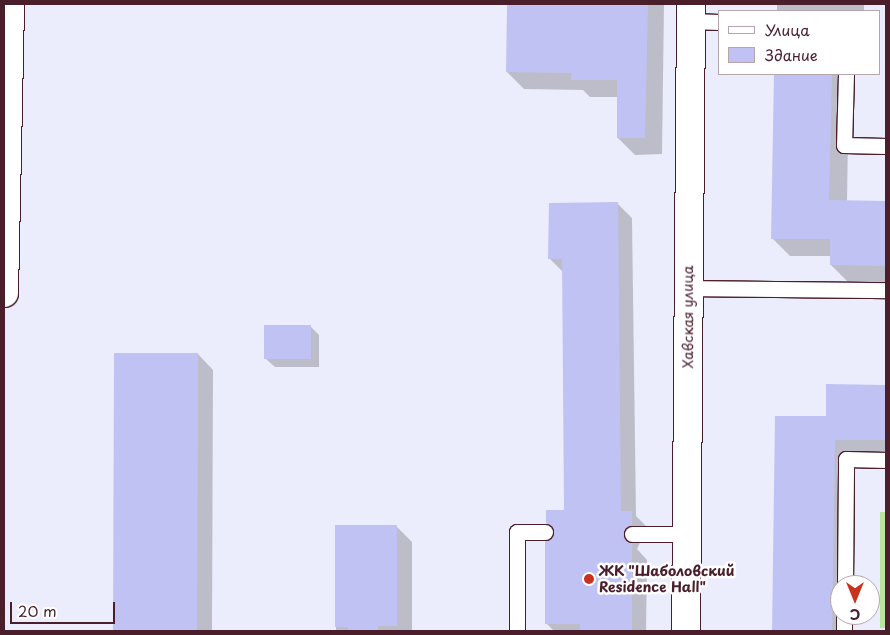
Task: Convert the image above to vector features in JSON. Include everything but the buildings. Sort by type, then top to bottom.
[{"type":"street","points":[[4,293],[10,4]]},
{"type":"street","name":"Хавская улица","points":[[686,631],[691,12]]},
{"type":"lane","points":[[691,12],[718,22]]},
{"type":"lane","points":[[846,75],[844,145],[886,146]]},
{"type":"lane","points":[[688,288],[886,290]]},
{"type":"lane","points":[[845,575],[846,460],[886,460]]},
{"type":"lane","points":[[517,631],[518,532],[546,532]]},
{"type":"lane","points":[[632,534],[686,534]]},
{"type":"green space","points":[[880,512],[886,512],[886,628],[880,628]]},
{"type":"place","name":"ЖК \"Шаболовский Residence Hall\"","points":[[589,579]]}]
